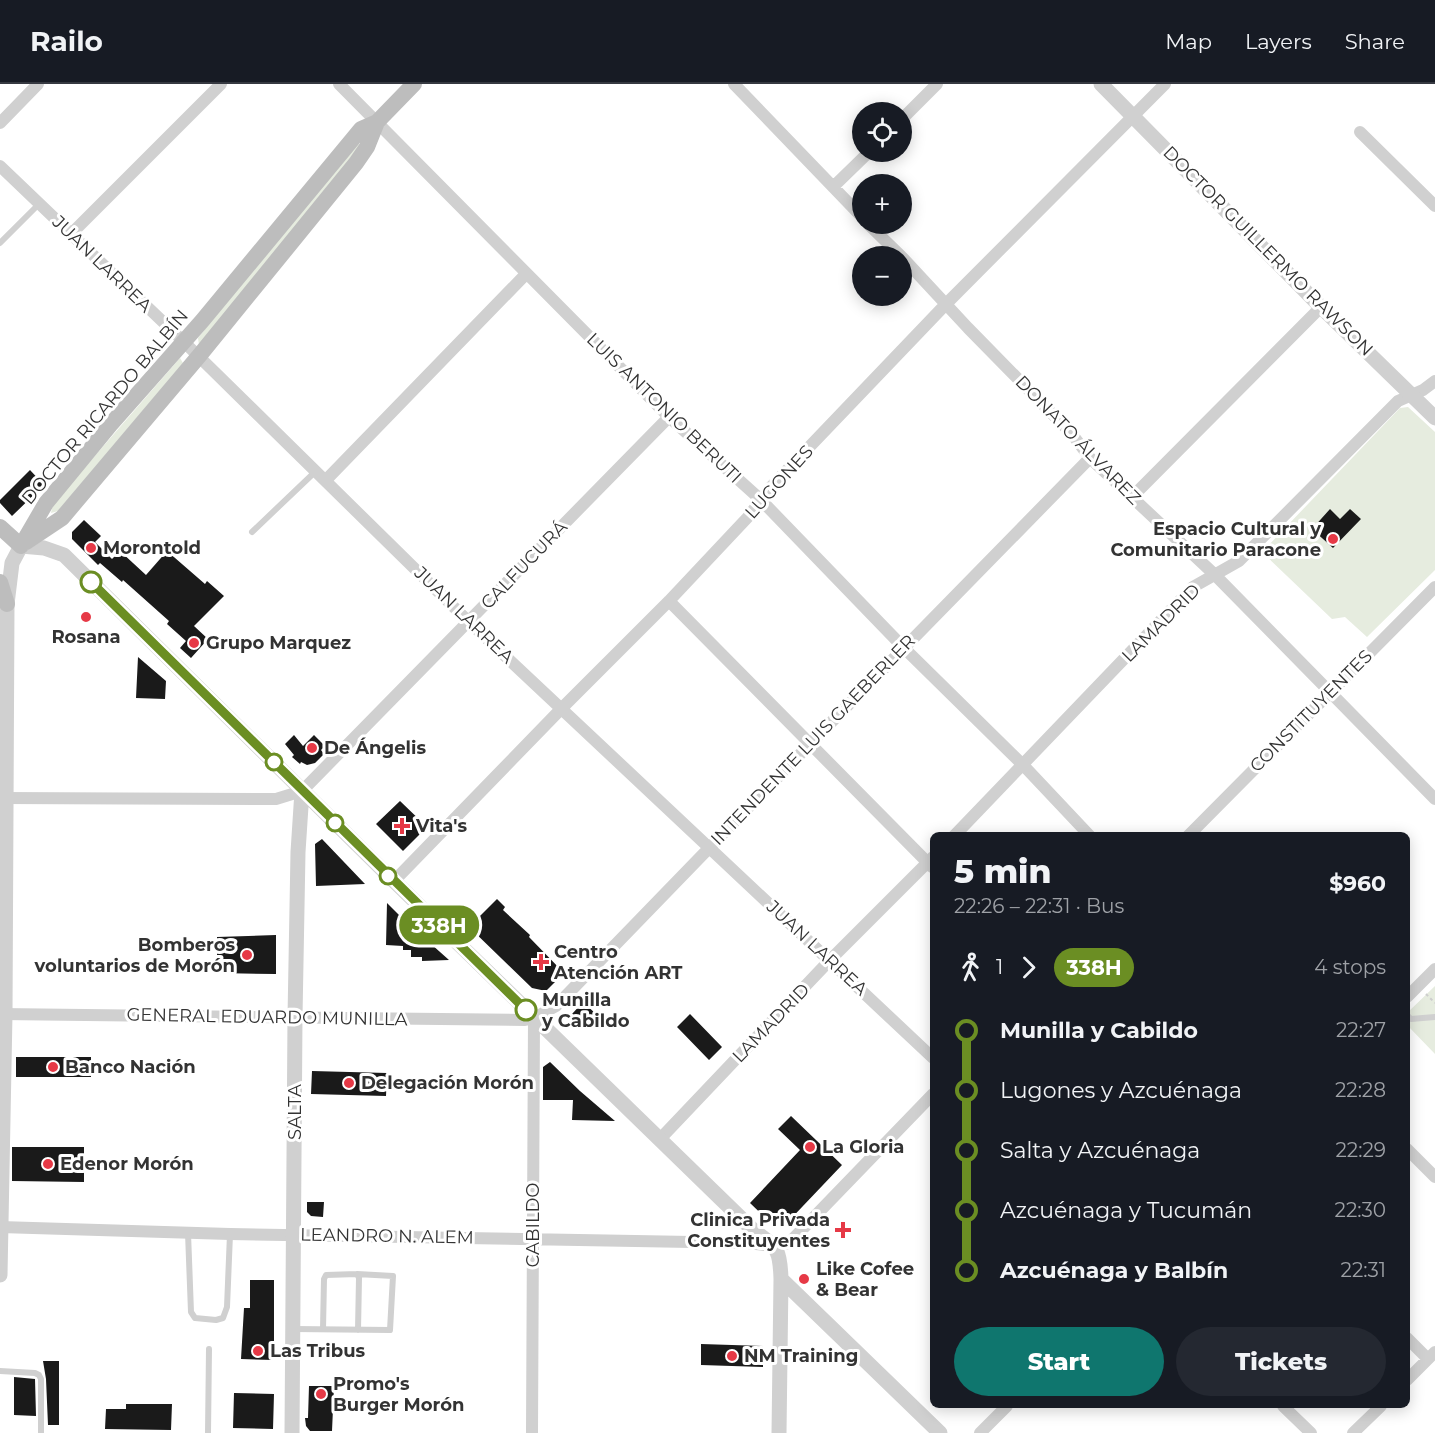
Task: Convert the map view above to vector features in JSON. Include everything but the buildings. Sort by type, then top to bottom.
[{"type":"main road","name":"DOCTOR RICARDO BALBÍN","points":[[21,546],[46,503],[111,424],[184,342],[361,129],[377,122],[414,84]]},
{"type":"main road","name":"DOCTOR RICARDO BALBÍN","points":[[21,546],[62,518],[199,356],[356,163],[367,147],[377,122]]},
{"type":"main road","points":[[0,527],[21,546]]},
{"type":"main road","points":[[0,545],[21,546]]},
{"type":"main road","points":[[0,582],[7,604]]},
{"type":"street","points":[[0,123],[38,84]]},
{"type":"street","points":[[71,234],[221,84]]},
{"type":"street","name":"LUIS ANTONIO BERUTI","points":[[339,84],[669,417],[760,500],[904,648],[1023,765],[1086,832]]},
{"type":"street","points":[[912,109],[937,84]]},
{"type":"street","name":"DOCTOR GUILLERMO RAWSON","points":[[1101,84],[1321,307],[1435,418]]},
{"type":"street","name":"LUGONES","points":[[394,881],[669,601],[748,517],[760,500],[946,304],[1165,84]]},
{"type":"street","points":[[737,85],[852,207]]},
{"type":"street","points":[[1360,132],[1435,206]]},
{"type":"street","points":[[833,187],[859,162]]},
{"type":"street","name":"JUAN LARREA","points":[[0,166],[199,356],[469,622],[930,1055]]},
{"type":"street","name":"DONATO ÁLVAREZ","points":[[878,234],[890,246]]},
{"type":"street","name":"DONATO ÁLVAREZ","points":[[912,268],[1072,434],[1090,459],[1214,574],[1434,796]]},
{"type":"street","points":[[326,480],[526,274]]},
{"type":"street","points":[[1132,497],[1321,307]]},
{"type":"street","name":"LAMADRID","points":[[958,832],[1193,587],[1239,561],[1398,401],[1423,390],[1435,381]]},
{"type":"street","name":"CALFUCURÁ","points":[[302,790],[669,417]]},
{"type":"street","name":"INTENDENTE LUIS GAEBERLER","points":[[534,1018],[556,1006],[1090,459]]},
{"type":"street","points":[[0,1275],[3,798],[7,604],[12,563],[21,546],[45,548],[64,555],[534,1018],[752,1229],[774,1246],[780,1258],[781,1279],[779,1433]]},
{"type":"street","name":"CONSTITUYENTES","points":[[1192,832],[1435,586]]},
{"type":"street","points":[[669,601],[930,861]]},
{"type":"street","points":[[3,798],[276,799],[302,790]]},
{"type":"street","name":"SALTA","points":[[292,1433],[295,1017],[298,852],[302,790]]},
{"type":"street","name":"LAMADRID","points":[[660,1139],[830,960],[930,863]]},
{"type":"street","points":[[1410,994],[1435,969]]},
{"type":"street","name":"GENERAL EDUARDO MUNILLA","points":[[2,1014],[516,1020],[534,1018]]},
{"type":"street","name":"CABILDO","points":[[532,1433],[534,1018]]},
{"type":"street","points":[[774,1246],[789,1243],[930,1097]]},
{"type":"street","points":[[1410,1152],[1435,1177]]},
{"type":"street","name":"LEANDRO N. ALEM","points":[[0,1227],[230,1234],[748,1243],[774,1246]]},
{"type":"street","points":[[781,1279],[940,1433]]},
{"type":"street","points":[[1410,1340],[1431,1355],[1410,1377]]},
{"type":"street","points":[[980,1433],[1005,1408]]},
{"type":"street","points":[[1285,1408],[1311,1433]]},
{"type":"street","points":[[1353,1433],[1379,1408]]},
{"type":"lane","points":[[0,243],[39,204]]},
{"type":"lane","points":[[252,532],[316,471]]},
{"type":"lane","points":[[1410,1018],[1435,1017]]},
{"type":"lane","points":[[189,1233],[191,1312],[195,1318],[216,1320],[223,1318],[226,1307],[230,1234]]},
{"type":"lane","points":[[293,1329],[387,1331],[392,1328],[393,1278],[391,1274],[330,1274],[325,1276],[323,1329]]},
{"type":"lane","points":[[357,1274],[359,1278],[358,1330]]},
{"type":"lane","points":[[208,1349],[208,1433]]},
{"type":"lane","points":[[0,1371],[39,1375],[41,1380],[41,1433]]},
{"type":"path","points":[[1426,994],[1435,1003]]},
{"type":"shaded area","points":[[354,143],[362,145],[199,345],[198,338]]},
{"type":"shaded area","points":[[180,358],[183,363],[58,511],[51,513],[53,504]]},
{"type":"shaded area","points":[[1408,407],[1435,432],[1435,570],[1367,637],[1345,617],[1332,619],[1262,552],[1400,408]]},
{"type":"shaded area","points":[[1435,986],[1435,1054],[1410,1028],[1410,1010]]},
{"type":"bus line","name":"338H","points":[[91,582],[526,1010]]},
{"type":"place","name":"Espacio Cultural y Comunitario Paracone","points":[[1333,539]]},
{"type":"place","name":"Morontold","points":[[91,548]]},
{"type":"place","name":"Rosana","points":[[86,617]]},
{"type":"place","name":"Grupo Marquez","points":[[194,643]]},
{"type":"place","name":"De Ángelis","points":[[312,748]]},
{"type":"place","name":"Vita's","points":[[402,826]]},
{"type":"place","name":"Bomberos voluntarios de Morón","points":[[247,955]]},
{"type":"place","name":"Centro Atención ART","points":[[541,962]]},
{"type":"place","name":"Munilla y Cabildo","points":[[526,1010]]},
{"type":"place","name":"Banco Nación","points":[[53,1067]]},
{"type":"place","name":"Delegación Morón","points":[[349,1083]]},
{"type":"place","name":"La Gloria","points":[[810,1147]]},
{"type":"place","name":"Edenor Morón","points":[[48,1164]]},
{"type":"place","name":"Clinica Privada Constituyentes","points":[[843,1230]]},
{"type":"place","name":"Like Cofee & Bear","points":[[804,1279]]},
{"type":"place","name":"Las Tribus","points":[[258,1351]]},
{"type":"place","name":"NM Training","points":[[732,1356]]},
{"type":"place","name":"Promo's Burger Morón","points":[[321,1394]]}]
